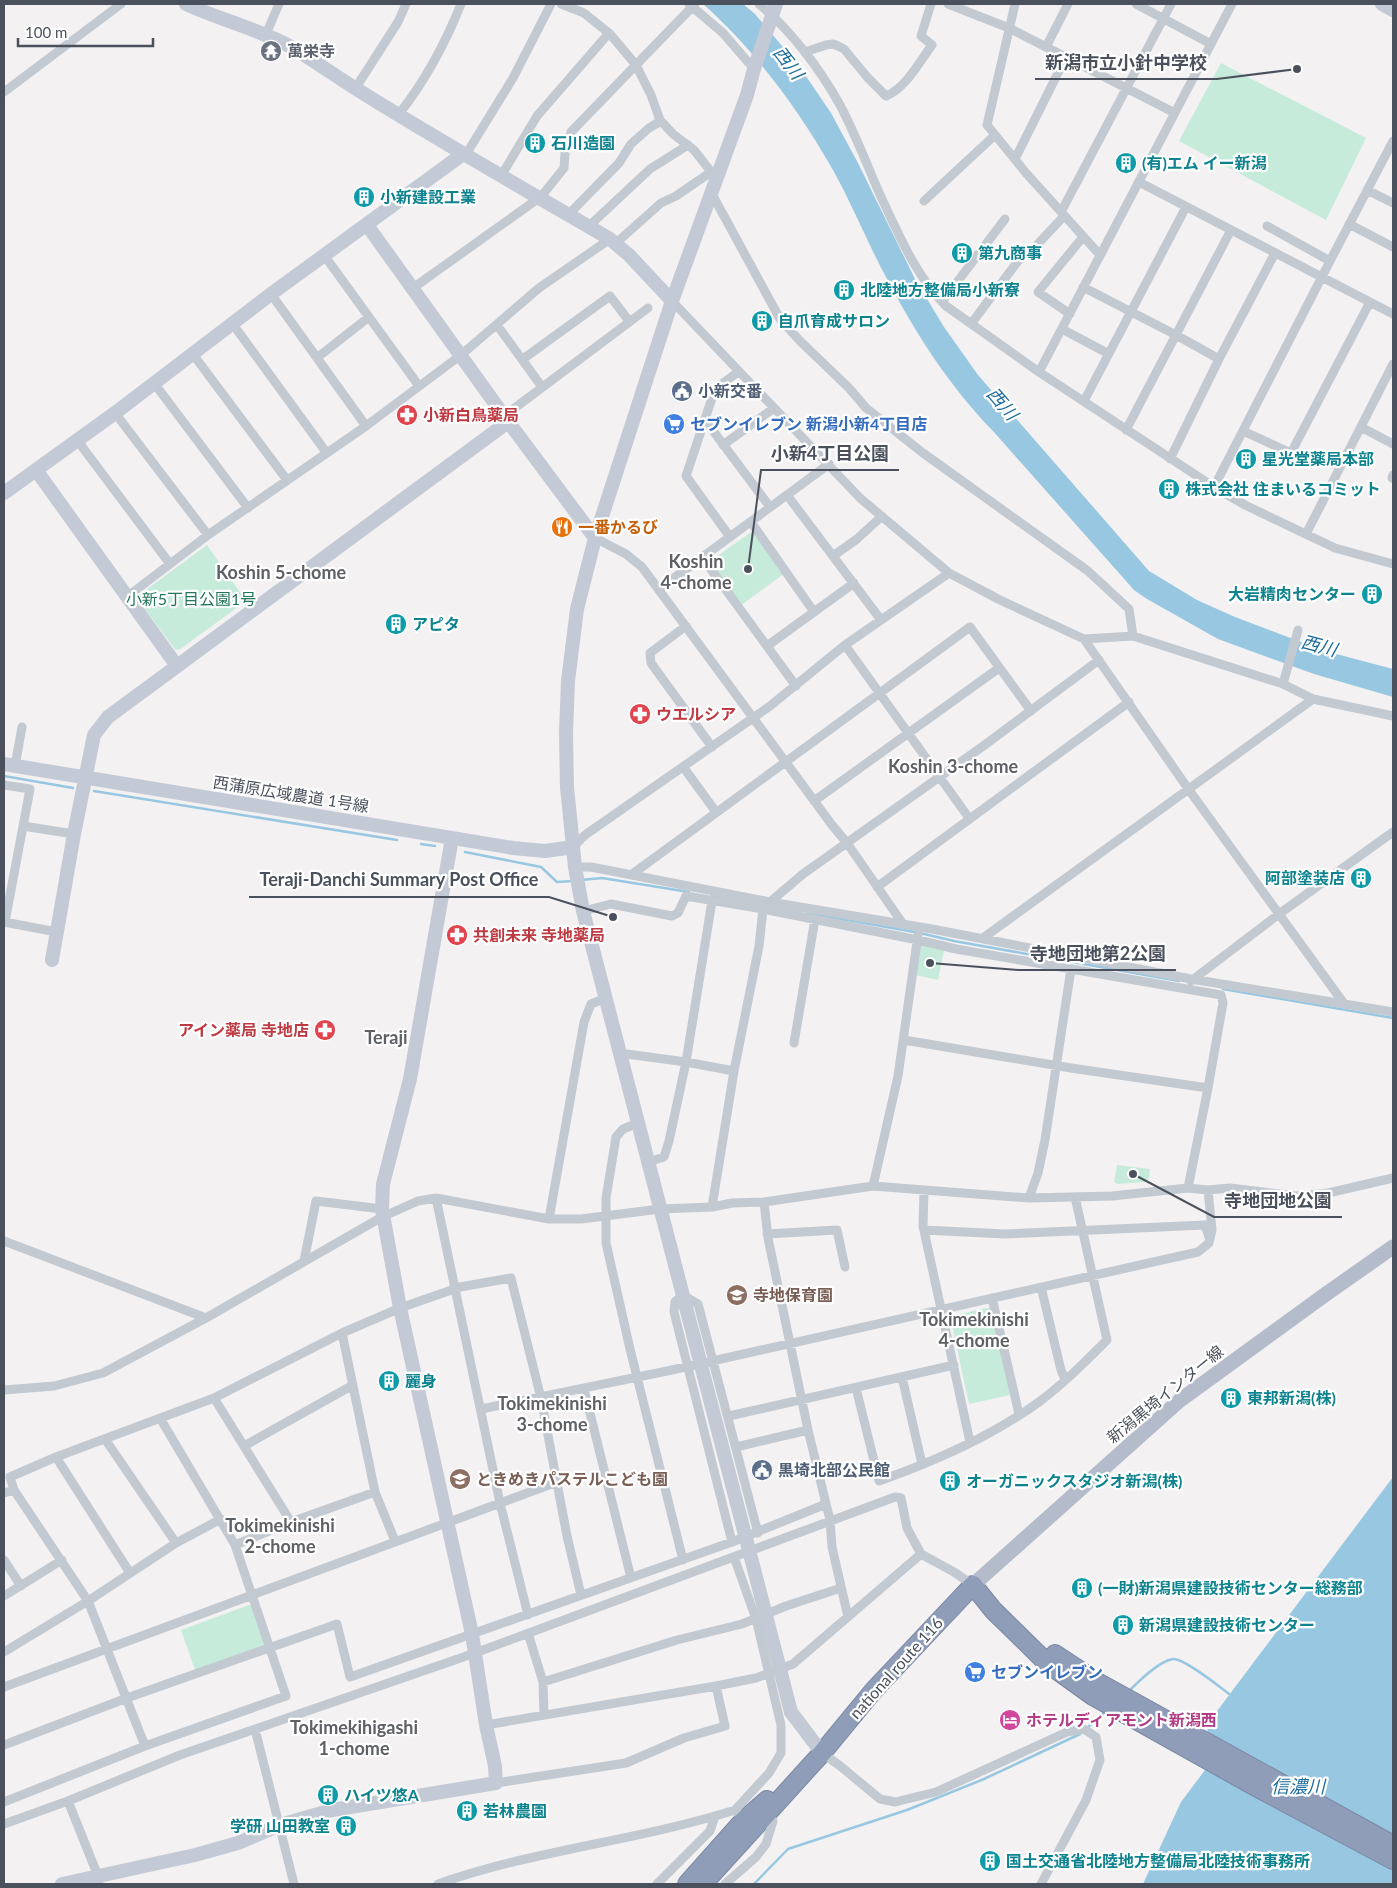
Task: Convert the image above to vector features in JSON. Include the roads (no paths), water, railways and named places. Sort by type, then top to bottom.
[{"type":"highway","points":[[973,1585],[1000,1600],[1052,1653],[1096,1689],[1256,1787],[1393,1860]]},
{"type":"highway","name":"national route 116","points":[[712,1881],[874,1690],[973,1585]]},
{"type":"highway","points":[[1096,1689],[1393,1845]]},
{"type":"highway","name":"national route 116","points":[[687,1884],[739,1815],[822,1753]]},
{"type":"main road","name":"新潟黒埼インター線","points":[[973,1585],[1179,1401],[1393,1247]]},
{"type":"street","points":[[4,92],[121,4]]},
{"type":"street","points":[[186,4],[266,34],[294,49],[355,89],[612,242],[629,255],[738,372],[860,498],[949,573],[1000,600],[1084,638],[1133,636],[1283,684],[1313,699],[1393,716]]},
{"type":"street","points":[[266,34],[279,4]]},
{"type":"street","points":[[355,89],[386,41],[406,4]]},
{"type":"street","points":[[399,114],[423,81],[448,35],[461,4]]},
{"type":"street","points":[[4,493],[324,255],[464,155],[513,78],[551,4]]},
{"type":"street","points":[[561,4],[584,13],[609,33],[636,65],[661,121],[673,134],[694,150],[714,175]]},
{"type":"street","points":[[759,4],[772,14],[805,52],[840,105],[910,258],[923,280],[942,302],[1039,372],[1214,487],[1245,505],[1335,548],[1393,564]]},
{"type":"street","points":[[805,52],[826,45],[833,44],[838,46],[886,96],[891,94],[906,80],[932,45],[921,36],[932,4]]},
{"type":"street","points":[[948,4],[1009,28],[1175,114]]},
{"type":"street","points":[[1015,4],[986,125],[1100,255]]},
{"type":"street","points":[[1046,47],[1068,4]]},
{"type":"street","points":[[1136,4],[1211,44]]},
{"type":"street","points":[[971,324],[1018,261],[1034,248],[1063,214],[1126,88],[1171,4]]},
{"type":"street","points":[[1039,372],[1232,4]]},
{"type":"street","points":[[1382,4],[1393,10]]},
{"type":"street","points":[[413,288],[540,198],[564,168],[566,147],[572,132],[692,5],[723,33],[754,68]]},
{"type":"street","points":[[772,14],[754,68],[748,95],[714,175],[712,194],[672,301],[595,538],[577,609],[568,681],[566,733],[567,787],[575,867],[583,911],[619,1053],[791,1712],[822,1753],[880,1799],[894,1802],[936,1792],[1067,1732],[1084,1729],[1096,1737],[1100,1760],[1086,1800],[1041,1884]]},
{"type":"street","points":[[501,176],[537,116],[578,66],[609,33]]},
{"type":"street","points":[[1015,160],[1066,57]]},
{"type":"street","points":[[568,215],[619,163],[631,144],[649,128],[661,121]]},
{"type":"street","points":[[924,201],[995,135]]},
{"type":"street","points":[[1214,487],[1367,190],[1389,160],[1393,142]]},
{"type":"street","points":[[588,226],[650,169],[688,145]]},
{"type":"street","points":[[128,596],[208,535],[366,426],[460,355],[539,288],[612,242],[661,203],[714,175]]},
{"type":"street","points":[[1139,182],[1393,314]]},
{"type":"street","points":[[1367,190],[1393,203]]},
{"type":"street","points":[[712,194],[780,319],[800,341],[849,388],[866,408],[923,453],[1088,571],[1129,609],[1133,636]]},
{"type":"street","points":[[1084,401],[1186,207]]},
{"type":"street","points":[[942,302],[1005,219]]},
{"type":"street","points":[[1349,224],[1393,247]]},
{"type":"street","points":[[367,225],[506,419],[595,538],[634,559],[659,589],[784,762],[848,843],[903,924]]},
{"type":"street","points":[[1267,226],[1330,261]]},
{"type":"street","points":[[1126,430],[1231,230]]},
{"type":"street","points":[[1070,314],[1038,292],[1083,237]]},
{"type":"street","points":[[1170,459],[1275,253]]},
{"type":"street","points":[[324,255],[419,386]]},
{"type":"street","points":[[1083,288],[1176,335],[1219,360]]},
{"type":"street","points":[[271,294],[366,426]]},
{"type":"street","points":[[523,359],[610,296],[629,321]]},
{"type":"street","points":[[1243,431],[1291,453],[1370,302]]},
{"type":"street","points":[[52,960],[94,734],[100,725],[108,717],[506,419],[542,387],[648,308]]},
{"type":"street","points":[[318,357],[369,317]]},
{"type":"street","points":[[232,323],[326,452]]},
{"type":"street","points":[[497,324],[542,387]]},
{"type":"street","points":[[1062,329],[1109,354]]},
{"type":"street","points":[[192,353],[287,480]]},
{"type":"street","points":[[1306,534],[1393,364]]},
{"type":"street","points":[[730,536],[686,476],[716,389],[738,372]]},
{"type":"street","points":[[154,383],[248,508]]},
{"type":"street","points":[[723,445],[774,408]]},
{"type":"street","points":[[115,412],[208,535]]},
{"type":"street","points":[[705,420],[770,508]]},
{"type":"street","points":[[1361,427],[1393,444]]},
{"type":"street","points":[[77,440],[170,564]]},
{"type":"street","points":[[659,589],[829,464]]},
{"type":"street","points":[[36,470],[177,666]]},
{"type":"street","points":[[787,495],[881,620]]},
{"type":"street","points":[[833,556],[857,540],[882,516]]},
{"type":"street","points":[[751,522],[814,612]]},
{"type":"street","points":[[702,557],[796,686]]},
{"type":"street","points":[[573,847],[585,835],[684,768],[753,718],[796,686],[845,645],[949,573]]},
{"type":"street","points":[[767,646],[854,583]]},
{"type":"street","points":[[686,626],[650,653],[651,663],[712,747]]},
{"type":"street","points":[[631,875],[970,627],[1031,711]]},
{"type":"street","points":[[1283,684],[1298,630]]},
{"type":"street","points":[[1084,638],[1189,790],[1345,1005]]},
{"type":"street","points":[[845,645],[969,818]]},
{"type":"street","points":[[770,902],[803,874],[940,777],[1099,660]]},
{"type":"street","points":[[814,801],[999,668]]},
{"type":"street","points":[[983,938],[1313,699]]},
{"type":"street","points":[[877,887],[1129,702]]},
{"type":"street","points":[[10,765],[22,727]]},
{"type":"street","name":"西蒲原広域農道 1号線","points":[[10,765],[532,850],[545,851],[573,847]]},
{"type":"street","points":[[684,768],[716,812]]},
{"type":"street","points":[[4,785],[30,789],[4,922],[57,932]]},
{"type":"street","points":[[23,826],[74,834]]},
{"type":"street","points":[[1190,984],[1279,914],[1393,832]]},
{"type":"street","points":[[452,838],[410,1079],[384,1184],[382,1213],[400,1308],[472,1634],[486,1725],[495,1766],[496,1783]]},
{"type":"street","points":[[575,867],[590,867],[770,902],[983,938],[1190,984],[1221,995],[1223,1003],[1188,1188]]},
{"type":"street","points":[[583,911],[611,904],[672,916],[678,913],[686,896],[815,919],[956,949],[1071,969],[1393,1012]]},
{"type":"street","points":[[648,1162],[664,1157],[669,1141],[686,1062],[712,901]]},
{"type":"street","points":[[712,1208],[734,1070],[759,946],[763,909]]},
{"type":"street","points":[[794,1043],[815,919]]},
{"type":"street","points":[[873,1186],[898,1076],[919,927]]},
{"type":"street","points":[[1029,1198],[1038,1173],[1045,1140],[1071,969]]},
{"type":"street","points":[[549,1219],[584,1022],[591,1004],[606,998]]},
{"type":"street","points":[[904,1040],[1208,1088]]},
{"type":"street","points":[[619,1053],[734,1070]]},
{"type":"street","points":[[638,1123],[623,1130],[616,1137],[605,1216],[606,1243],[637,1377],[683,1560]]},
{"type":"street","points":[[4,1390],[54,1386],[103,1373],[206,1318],[382,1213],[418,1200],[436,1198],[549,1219],[581,1219],[660,1209],[712,1208],[732,1203],[764,1202],[873,1186],[1029,1198],[1112,1196],[1188,1188],[1208,1190],[1230,1188],[1296,1196],[1328,1193],[1393,1178]]},
{"type":"street","points":[[924,1190],[924,1230],[970,1442]]},
{"type":"street","points":[[481,1409],[584,1389],[1198,1252],[1209,1243],[1212,1230],[1208,1190]]},
{"type":"street","points":[[856,1388],[878,1481],[947,1455],[1039,1402],[1065,1380],[1107,1340],[1075,1197]]},
{"type":"street","points":[[436,1198],[500,1503],[528,1615]]},
{"type":"street","points":[[304,1261],[316,1201],[382,1213]]},
{"type":"street","points":[[764,1202],[767,1234],[808,1430],[830,1520],[832,1547],[848,1617]]},
{"type":"street","points":[[924,1230],[1005,1234],[1205,1225],[1210,1239]]},
{"type":"street","points":[[767,1234],[837,1230],[845,1267]]},
{"type":"street","points":[[4,1241],[206,1318]]},
{"type":"street","points":[[145,1746],[88,1601],[14,1490],[10,1477],[214,1398],[342,1333],[400,1308],[454,1290],[511,1278],[541,1398],[567,1536],[581,1595]]},
{"type":"street","points":[[1041,1287],[1065,1380]]},
{"type":"street","points":[[683,1295],[698,1304],[729,1416],[758,1533]]},
{"type":"street","points":[[683,1295],[676,1302],[674,1312],[732,1542]]},
{"type":"street","points":[[992,1298],[1019,1414]]},
{"type":"street","points":[[342,1333],[375,1492],[395,1541]]},
{"type":"street","points":[[729,1416],[954,1365]]},
{"type":"street","points":[[902,1377],[922,1464]]},
{"type":"street","points":[[244,1446],[353,1385]]},
{"type":"street","points":[[584,1389],[631,1578]]},
{"type":"street","points":[[214,1398],[291,1522]]},
{"type":"street","points":[[4,1802],[145,1746],[286,1696],[235,1545],[160,1418]]},
{"type":"street","points":[[736,1447],[808,1430]]},
{"type":"street","points":[[105,1439],[176,1543]]},
{"type":"street","points":[[56,1458],[130,1573]]},
{"type":"street","points":[[4,1687],[107,1647],[557,1482]]},
{"type":"street","points":[[4,1493],[14,1490]]},
{"type":"street","points":[[235,1545],[291,1522],[375,1492]]},
{"type":"street","points":[[4,1824],[180,1755],[475,1653],[894,1497],[901,1498],[907,1528],[921,1554],[973,1585]]},
{"type":"street","points":[[4,1745],[270,1646],[337,1624],[350,1677],[758,1533],[826,1504]]},
{"type":"street","points":[[4,1652],[88,1601],[176,1543],[221,1519]]},
{"type":"street","points":[[486,1725],[716,1686],[768,1674],[793,1664],[921,1554]]},
{"type":"street","points":[[438,1884],[474,1872],[715,1816],[739,1815],[781,1753],[781,1725],[756,1619],[734,1557]]},
{"type":"street","points":[[4,1560],[20,1586]]},
{"type":"street","points":[[4,1596],[62,1560]]},
{"type":"street","points":[[543,1682],[677,1640],[756,1619],[786,1606],[841,1588]]},
{"type":"street","points":[[528,1633],[543,1682],[544,1715]]},
{"type":"street","points":[[62,1884],[98,1880],[195,1855],[238,1843],[280,1825],[332,1810],[626,1763],[684,1738],[725,1726],[716,1686]]},
{"type":"street","points":[[255,1729],[294,1884]]},
{"type":"street","points":[[68,1800],[98,1880]]},
{"type":"street","points":[[657,1884],[710,1831],[715,1816]]},
{"type":"water","name":"西川","points":[[703,4],[743,4],[755,14],[799,66],[831,113],[858,163],[915,279],[944,327],[978,375],[1149,571],[1197,600],[1235,617],[1325,651],[1393,669],[1393,697],[1314,674],[1218,639],[1134,590],[977,414],[948,378],[898,300],[833,170],[806,125],[758,61]]},
{"type":"water","name":"信濃川","points":[[1393,1477],[1393,1884],[1143,1884],[1181,1802],[1205,1770],[1208,1723]]},
{"type":"waterway","points":[[4,776],[73,788]]},
{"type":"waterway","points":[[94,791],[397,840]]},
{"type":"waterway","points":[[421,844],[435,846]]},
{"type":"waterway","points":[[465,852],[541,867],[557,882],[573,881]]},
{"type":"waterway","points":[[581,880],[602,878],[689,892]]},
{"type":"waterway","points":[[712,896],[739,900]]},
{"type":"waterway","points":[[808,913],[1179,981]]},
{"type":"waterway","points":[[1223,989],[1393,1018]]},
{"type":"waterway","points":[[1129,1691],[1156,1667],[1173,1659],[1194,1668],[1232,1696]]},
{"type":"waterway","points":[[1086,1729],[1106,1711]]},
{"type":"waterway","points":[[754,1884],[788,1849],[907,1810],[984,1779],[1080,1734]]},
{"type":"place","name":"萬栄寺","points":[[271,51]]},
{"type":"place","name":"新潟市立小針中学校","points":[[1297,69]]},
{"type":"place","name":"石川造園","points":[[535,143]]},
{"type":"place","name":"(有)エム イー新潟","points":[[1126,163]]},
{"type":"place","name":"小新建設工業","points":[[364,197]]},
{"type":"place","name":"第九商事","points":[[962,253]]},
{"type":"place","name":"北陸地方整備局小新寮","points":[[844,290]]},
{"type":"place","name":"自爪育成サロン","points":[[762,321]]},
{"type":"place","name":"小新交番","points":[[682,391]]},
{"type":"place","name":"小新白鳥薬局","points":[[407,415]]},
{"type":"place","name":"セブンイレブン 新潟小新4丁目店","points":[[674,424]]},
{"type":"place","name":"星光堂薬局本部","points":[[1246,459]]},
{"type":"place","name":"株式会社 住まいるコミット","points":[[1169,489]]},
{"type":"place","name":"一番かるび","points":[[562,527]]},
{"type":"place","name":"小新4丁目公園","points":[[748,569]]},
{"type":"place","name":"大岩精肉センター","points":[[1372,594]]},
{"type":"place","name":"アピタ","points":[[396,624]]},
{"type":"place","name":"ウエルシア","points":[[640,714]]},
{"type":"place","name":"阿部塗装店","points":[[1361,878]]},
{"type":"place","name":"Teraji-Danchi Summary Post Office","points":[[613,917]]},
{"type":"place","name":"共創未来 寺地薬局","points":[[457,935]]},
{"type":"place","name":"寺地団地第2公園","points":[[930,963]]},
{"type":"place","name":"アイン薬局 寺地店","points":[[325,1030]]},
{"type":"place","name":"寺地団地公園","points":[[1133,1174]]},
{"type":"place","name":"寺地保育園","points":[[737,1295]]},
{"type":"place","name":"麗身","points":[[389,1381]]},
{"type":"place","name":"東邦新潟(株)","points":[[1231,1398]]},
{"type":"place","name":"黒埼北部公民館","points":[[762,1470]]},
{"type":"place","name":"ときめきパステルこども園","points":[[460,1479]]},
{"type":"place","name":"オーガニックスタジオ新潟(株)","points":[[950,1481]]},
{"type":"place","name":"(一財)新潟県建設技術センター総務部","points":[[1082,1588]]},
{"type":"place","name":"新潟県建設技術センター","points":[[1123,1625]]},
{"type":"place","name":"セブンイレブン","points":[[975,1672]]},
{"type":"place","name":"ホテルディアモント新潟西","points":[[1010,1720]]},
{"type":"place","name":"ハイツ悠A","points":[[328,1795]]},
{"type":"place","name":"若林農園","points":[[467,1811]]},
{"type":"place","name":"学研 山田教室","points":[[346,1826]]},
{"type":"place","name":"国土交通省北陸地方整備局北陸技術事務所","points":[[990,1861]]},
{"type":"district","name":"Koshin 4-chome","points":[[696,572]]},
{"type":"district","name":"Koshin 5-chome","points":[[281,573]]},
{"type":"district","name":"Koshin 3-chome","points":[[953,767]]},
{"type":"district","name":"Teraji","points":[[386,1038]]},
{"type":"district","name":"Tokimekinishi 4-chome","points":[[974,1330]]},
{"type":"district","name":"Tokimekinishi 3-chome","points":[[552,1414]]},
{"type":"district","name":"Tokimekinishi 2-chome","points":[[280,1536]]},
{"type":"district","name":"Tokimekihigashi 1-chome","points":[[354,1738]]},
{"type":"park label","name":"小新5丁目公園1号","points":[[191,599]]}]
